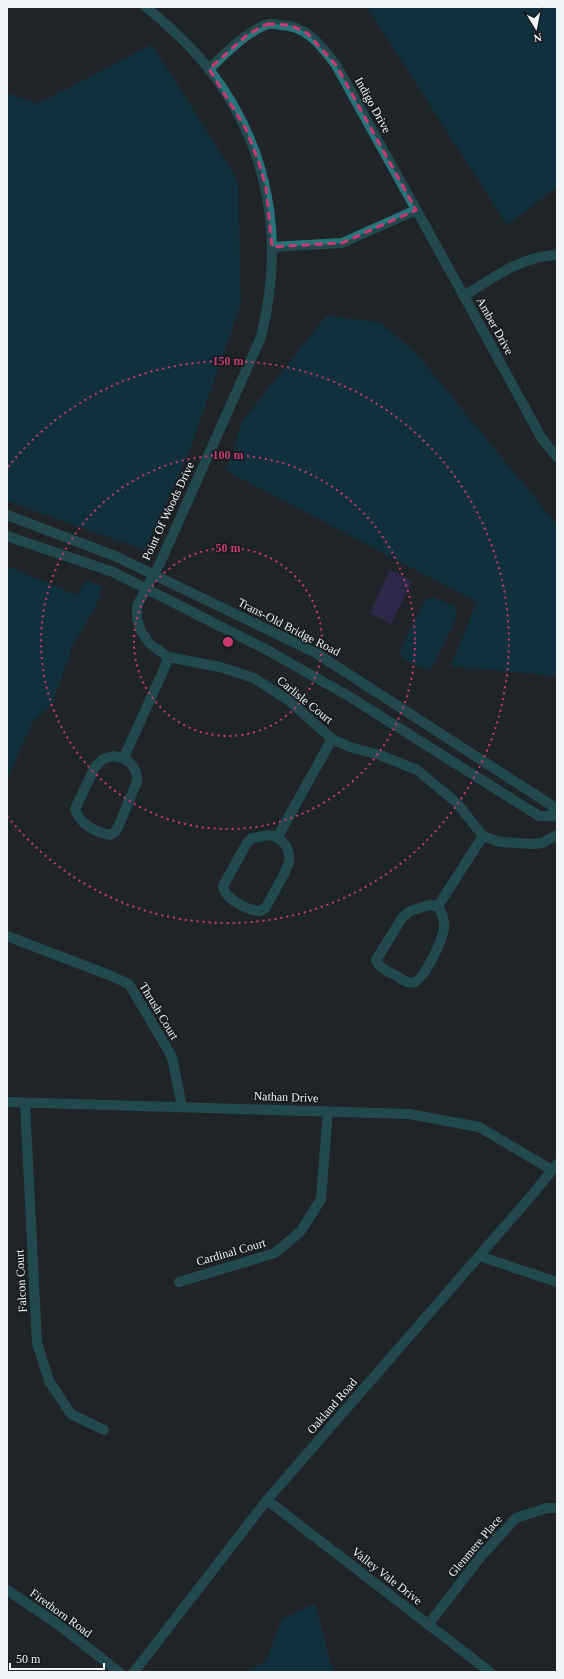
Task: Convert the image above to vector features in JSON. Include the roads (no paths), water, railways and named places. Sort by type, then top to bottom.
[{"type":"street","name":"Point Of Woods Drive","points":[[146,7],[184,41],[209,69],[229,98],[246,129],[260,163],[266,188],[272,247],[269,299],[261,337],[160,561],[152,575]]},
{"type":"street","name":"Indigo Drive","points":[[209,69],[247,35],[267,24],[290,25],[308,33],[322,46],[336,65],[464,296]]},
{"type":"street","points":[[272,247],[342,243],[416,210]]},
{"type":"street","name":"Amber Drive","points":[[557,255],[526,260],[502,272],[464,296],[542,439],[557,457]]},
{"type":"street","name":"Trans-Old Bridge Road","points":[[7,515],[115,556],[316,653],[551,805],[557,816],[540,816],[343,693],[269,651],[113,572],[7,536]]},
{"type":"street","name":"Carlisle Court","points":[[152,575],[137,606],[137,620],[141,631],[150,644],[168,657],[220,667],[254,678],[288,700],[332,739],[350,747],[380,755],[417,770],[457,803],[483,836]]},
{"type":"street","points":[[124,757],[165,667],[168,657]]},
{"type":"street","name":"Carlisle Court","points":[[278,836],[332,739]]},
{"type":"street","points":[[114,756],[124,757],[132,764],[137,774],[137,781],[115,832],[110,835],[104,834],[83,823],[77,816],[75,809],[94,767],[103,759],[114,756]]},
{"type":"street","points":[[438,906],[483,836],[500,842],[533,844],[542,843],[557,835]]},
{"type":"street","points":[[260,836],[278,836],[285,845],[289,855],[289,864],[266,907],[261,911],[254,911],[228,896],[223,891],[223,886],[247,842],[252,838],[260,836]]},
{"type":"street","points":[[438,906],[444,916],[444,929],[440,943],[421,978],[415,982],[409,983],[378,965],[376,960],[379,954],[402,918],[410,911],[420,907],[438,906]]},
{"type":"street","name":"Thrush Court","points":[[7,936],[129,984],[172,1057],[182,1107]]},
{"type":"street","name":"Nathan Drive","points":[[7,1102],[409,1114],[480,1126],[554,1167]]},
{"type":"street","name":"Falcon Court","points":[[25,1103],[37,1343],[49,1381],[71,1414],[104,1430]]},
{"type":"street","name":"Cardinal Court","points":[[179,1282],[275,1253],[302,1231],[321,1199],[328,1111]]},
{"type":"street","name":"Oakland Road","points":[[134,1672],[267,1500],[479,1256],[554,1167]]},
{"type":"street","points":[[479,1256],[557,1282]]},
{"type":"street","name":"Valley Vale Drive","points":[[267,1500],[490,1672]]},
{"type":"street","name":"Glenmere Place","points":[[428,1624],[482,1555],[516,1518],[547,1508],[557,1508]]},
{"type":"street","name":"Firethorn Road","points":[[7,1590],[56,1623],[119,1672]]}]
